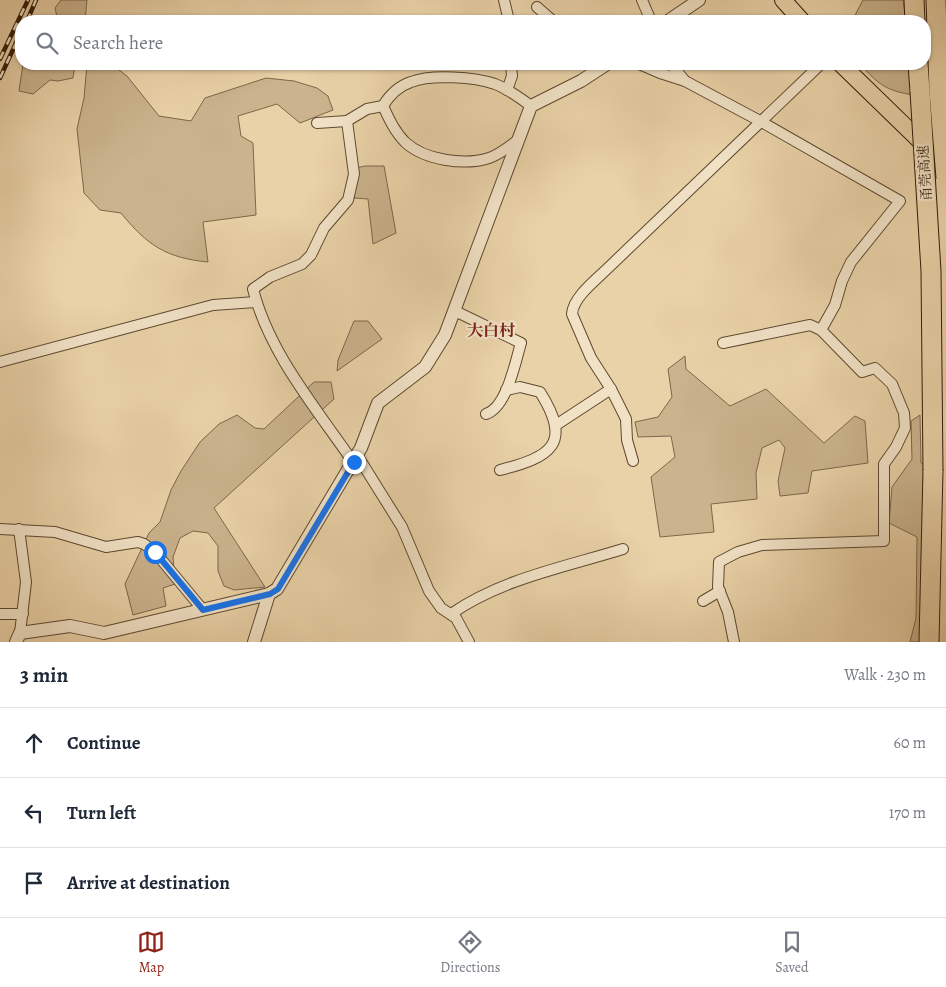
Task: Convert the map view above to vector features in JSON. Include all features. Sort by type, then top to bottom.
[{"type":"highway","points":[[914,0],[915,15]]},
{"type":"highway","name":"甬莞高速","points":[[936,0],[939,91],[946,178]]},
{"type":"highway","name":"甬莞高速","points":[[918,70],[931,271],[933,471],[929,642]]},
{"type":"main road","points":[[783,0],[797,15]]},
{"type":"main road","points":[[847,70],[946,166]]},
{"type":"street","points":[[504,0],[508,15]]},
{"type":"street","points":[[642,0],[648,15]]},
{"type":"street","points":[[677,15],[699,0]]},
{"type":"street","points":[[537,7],[546,15]]},
{"type":"street","points":[[507,90],[512,76],[512,70]]},
{"type":"street","points":[[19,530],[26,582],[24,614],[18,638],[70,626],[104,633],[270,594],[278,589],[355,458],[378,403],[425,367],[445,334],[531,106],[581,81],[597,70]]},
{"type":"street","points":[[653,70],[684,81],[760,121],[900,201],[851,262],[842,281],[835,305],[821,330]]},
{"type":"street","points":[[676,70],[684,81]]},
{"type":"street","points":[[633,461],[627,440],[626,419],[611,389],[591,358],[572,314],[572,308],[603,274],[815,70]]},
{"type":"street","points":[[317,123],[347,121],[367,109],[382,106],[397,90],[411,82],[424,79],[465,79],[494,84],[531,106]]},
{"type":"street","points":[[382,106],[394,129],[406,142],[419,152],[431,157],[474,161],[490,158],[519,140]]},
{"type":"street","points":[[347,121],[354,174],[348,200],[324,228],[311,255],[302,264],[270,277],[253,289],[256,302],[269,332],[290,370],[355,458],[402,527],[429,591],[441,608],[456,618],[469,642]]},
{"type":"street","points":[[0,362],[213,305],[256,302]]},
{"type":"street","points":[[454,311],[521,344],[506,390],[492,412],[486,414]]},
{"type":"street","points":[[723,343],[810,325],[821,330],[862,372],[875,368],[892,384],[904,413],[904,428],[901,438],[884,464],[884,541],[762,545],[738,552],[719,562],[720,591],[728,612],[734,642]]},
{"type":"street","points":[[500,470],[535,460],[548,452],[553,444],[556,425],[550,407],[540,392],[520,387],[506,390]]},
{"type":"street","points":[[556,425],[611,389]]},
{"type":"street","points":[[0,529],[55,532],[106,546],[138,542],[144,544],[155,552],[203,610]]},
{"type":"street","points":[[451,614],[464,605],[506,585],[623,549]]},
{"type":"street","points":[[703,601],[720,591]]},
{"type":"street","points":[[254,642],[270,594]]},
{"type":"street","points":[[0,614],[24,614]]},
{"type":"shaded area","points":[[61,0],[87,0],[86,15],[57,15],[55,8]]},
{"type":"shaded area","points":[[863,0],[903,0],[905,15],[855,15]]},
{"type":"shaded area","points":[[22,70],[74,70],[73,78],[58,81],[50,80],[33,94],[19,91]]},
{"type":"shaded area","points":[[86,70],[119,70],[127,76],[159,116],[191,121],[205,98],[266,78],[294,81],[317,88],[328,96],[333,110],[300,123],[277,104],[238,116],[241,136],[253,143],[256,215],[203,222],[208,262],[180,257],[158,248],[140,234],[121,213],[100,210],[84,193],[77,129],[84,98]]},
{"type":"shaded area","points":[[866,70],[911,70],[914,95],[889,89]]},
{"type":"shaded area","points":[[384,166],[396,233],[373,244],[368,199],[354,198],[356,168]]},
{"type":"shaded area","points":[[354,321],[368,321],[382,339],[337,371],[338,360]]},
{"type":"shaded area","points":[[685,356],[686,369],[730,406],[766,389],[824,443],[855,416],[865,421],[868,463],[812,471],[808,493],[780,496],[778,481],[785,448],[779,440],[762,448],[756,473],[757,499],[711,504],[714,532],[660,537],[651,477],[675,457],[671,436],[638,437],[635,422],[658,417],[672,397],[668,369]]},
{"type":"shaded area","points":[[314,382],[331,382],[334,399],[214,508],[265,587],[234,590],[224,586],[218,571],[218,546],[208,533],[193,531],[180,538],[173,557],[175,584],[163,588],[166,606],[133,615],[125,584],[149,533],[160,522],[171,490],[181,471],[200,442],[219,424],[237,415],[255,428],[264,429]]},
{"type":"shaded area","points":[[920,415],[921,463],[928,464],[923,642],[910,642],[916,618],[917,537],[889,523],[892,487],[912,459],[911,421]]},
{"type":"railway","points":[[21,15],[28,0]]},
{"type":"railway","points":[[30,15],[36,0]]},
{"type":"railway","points":[[0,59],[15,27]]},
{"type":"railway","points":[[0,78],[15,45]]},
{"type":"district","name":"大白村","points":[[491,331]]},
{"type":"route","points":[[155,552],[203,610],[270,594],[278,589],[354,462]]}]
